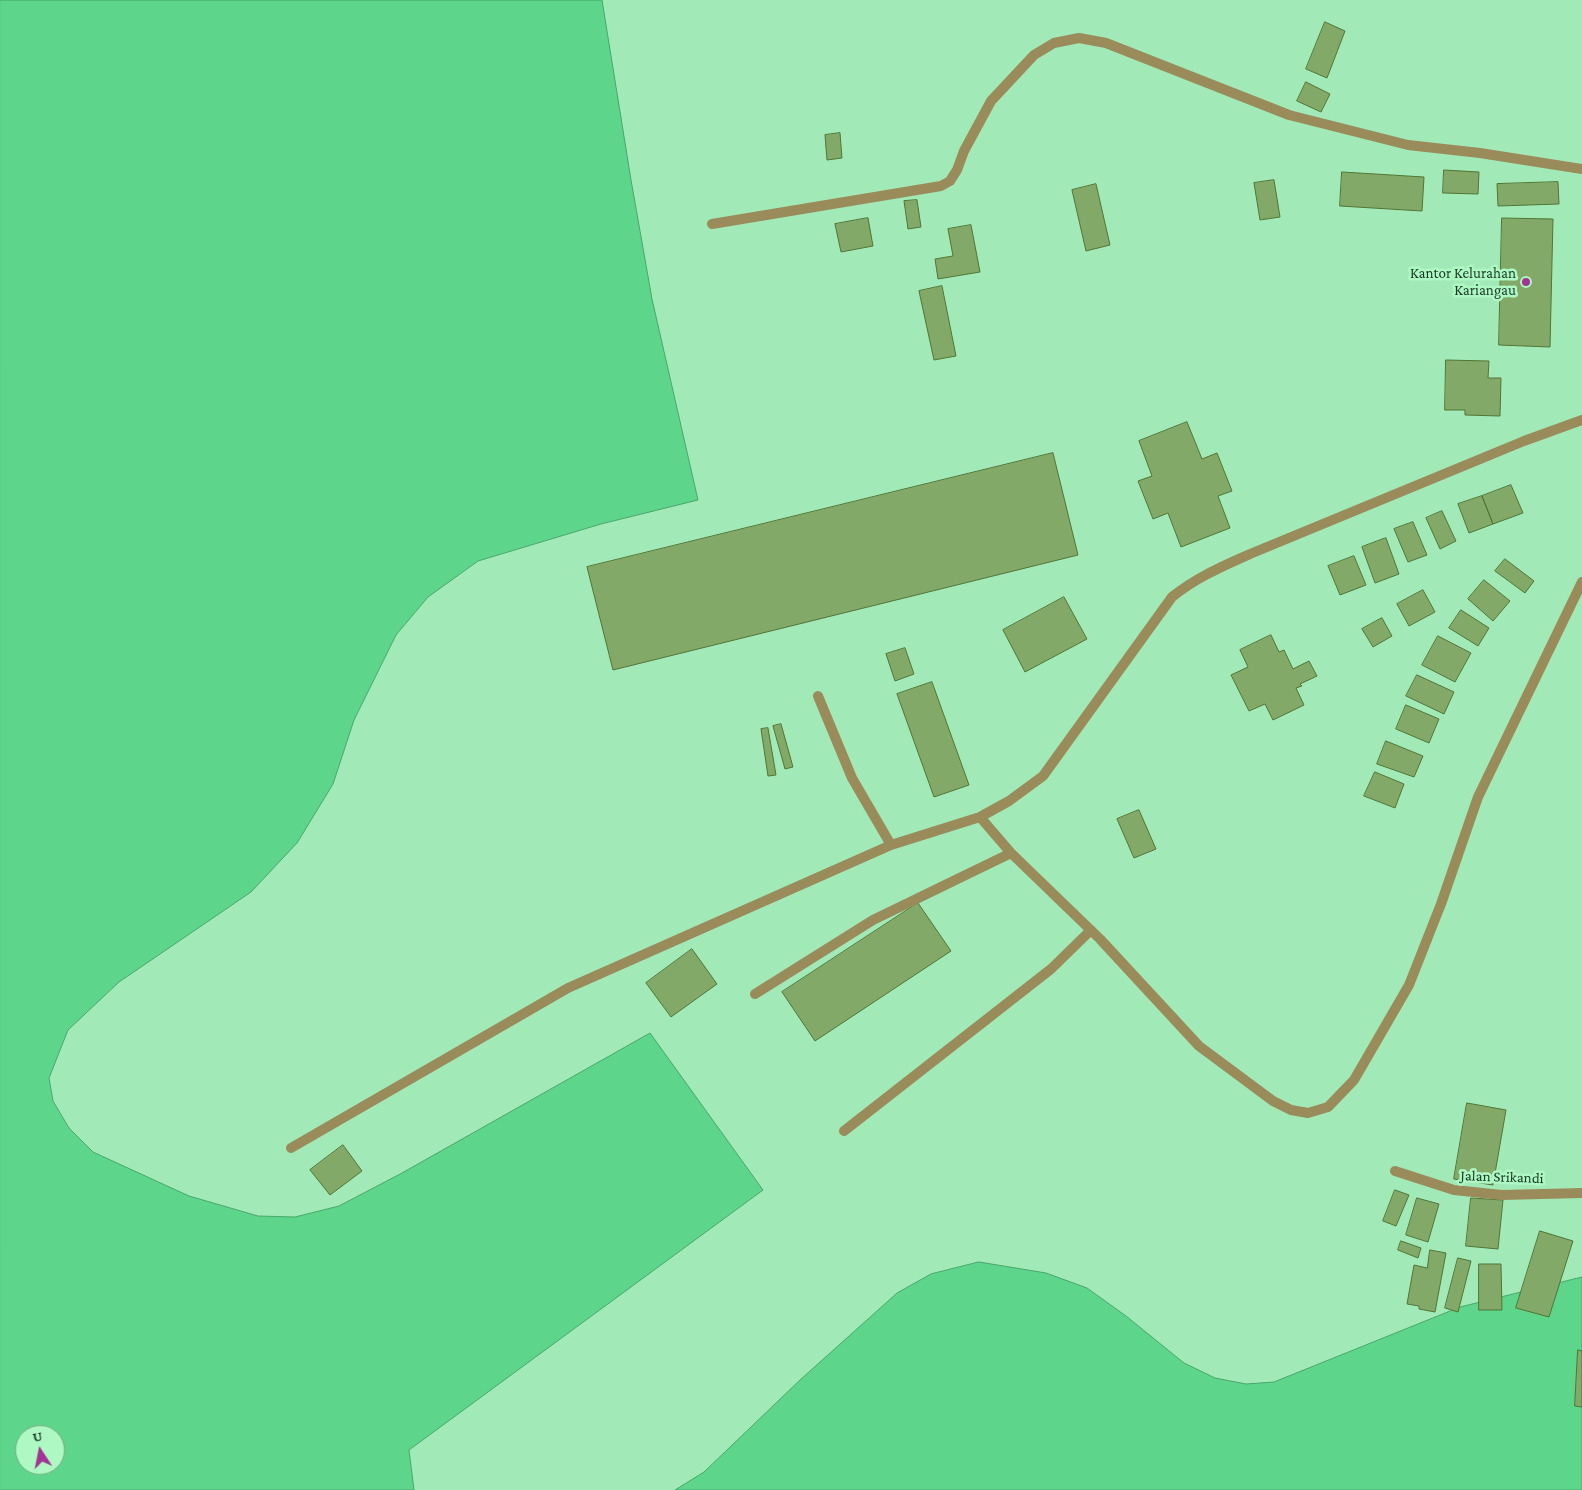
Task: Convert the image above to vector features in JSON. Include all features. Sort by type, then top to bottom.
[{"type":"street","points":[[712,224],[941,186],[950,181],[957,170],[964,151],[991,101],[1034,55],[1054,43],[1079,38],[1106,43],[1289,115],[1408,145],[1480,153],[1582,169]]},
{"type":"street","points":[[291,1148],[568,988],[891,845],[980,817],[1009,801],[1043,776],[1172,597],[1189,583],[1209,571],[1524,441],[1582,420]]},
{"type":"street","points":[[980,817],[1011,853],[1091,930],[1199,1046],[1273,1100],[1290,1110],[1308,1113],[1328,1107],[1354,1080],[1409,985],[1441,904],[1478,797],[1582,582]]},
{"type":"street","points":[[818,696],[852,778],[891,845]]},
{"type":"street","points":[[755,994],[873,920],[1011,853]]},
{"type":"street","points":[[844,1131],[1051,969],[1091,930]]},
{"type":"street","name":"Jalan Srikandi","points":[[1395,1171],[1454,1190],[1502,1195],[1582,1193]]},
{"type":"shaded area","points":[[0,0],[602,0],[652,299],[698,500],[601,524],[478,561],[428,597],[396,635],[354,720],[333,784],[297,843],[251,892],[119,982],[68,1030],[49,1078],[53,1101],[69,1128],[93,1152],[189,1196],[258,1216],[295,1217],[339,1206],[402,1173],[650,1033],[763,1190],[409,1450],[414,1490],[0,1490]]},
{"type":"shaded area","points":[[979,1262],[1046,1273],[1087,1288],[1126,1316],[1184,1363],[1215,1378],[1246,1384],[1274,1382],[1460,1307],[1582,1277],[1582,1490],[675,1490],[704,1472],[800,1380],[897,1293],[931,1274]]},
{"type":"building","points":[[1325,22],[1345,31],[1327,78],[1306,69]]},
{"type":"building","points":[[1306,82],[1330,94],[1321,112],[1297,101]]},
{"type":"building","points":[[840,133],[842,158],[827,160],[825,135]]},
{"type":"building","points":[[1444,170],[1479,172],[1478,194],[1443,193]]},
{"type":"building","points":[[1342,172],[1424,177],[1422,211],[1340,206]]},
{"type":"building","points":[[1274,180],[1280,217],[1260,220],[1254,183]]},
{"type":"building","points":[[1558,182],[1559,204],[1498,206],[1497,184]]},
{"type":"building","points":[[1096,184],[1110,245],[1086,251],[1072,190]]},
{"type":"building","points":[[917,200],[921,227],[908,229],[904,201]]},
{"type":"building","points":[[868,218],[873,246],[841,252],[835,224]]},
{"type":"building","name":"Kantor Kelurahan Kariangau","points":[[1502,218],[1553,219],[1550,347],[1499,345]]},
{"type":"building","points":[[971,225],[980,272],[938,279],[935,259],[953,256],[948,229]]},
{"type":"building","points":[[942,286],[956,356],[934,360],[919,291]]},
{"type":"building","points":[[1446,360],[1489,361],[1488,378],[1501,378],[1500,416],[1465,415],[1465,410],[1445,410]]},
{"type":"building","points":[[1187,422],[1202,459],[1217,453],[1232,491],[1218,496],[1230,528],[1181,547],[1168,513],[1153,519],[1138,481],[1152,476],[1139,441]]},
{"type":"building","points":[[1053,453],[1078,555],[613,670],[587,567]]},
{"type":"building","points":[[1511,485],[1523,513],[1493,524],[1482,496]]},
{"type":"building","points":[[1482,496],[1493,524],[1469,533],[1458,504]]},
{"type":"building","points":[[1442,511],[1456,541],[1440,549],[1426,518]]},
{"type":"building","points":[[1413,522],[1427,555],[1408,562],[1394,529]]},
{"type":"building","points":[[1386,538],[1399,574],[1375,583],[1362,547]]},
{"type":"building","points":[[1354,556],[1366,585],[1340,595],[1328,566]]},
{"type":"building","points":[[1505,559],[1534,581],[1525,593],[1495,571]]},
{"type":"building","points":[[1484,580],[1510,601],[1493,621],[1468,599]]},
{"type":"building","points":[[1423,590],[1435,612],[1409,626],[1397,604]]},
{"type":"building","points":[[1064,597],[1087,639],[1025,672],[1003,630]]},
{"type":"building","points":[[1461,610],[1489,628],[1478,646],[1449,628]]},
{"type":"building","points":[[1382,618],[1392,636],[1373,647],[1362,629]]},
{"type":"building","points":[[1271,635],[1279,652],[1284,650],[1293,669],[1309,661],[1317,676],[1296,688],[1304,705],[1273,720],[1265,704],[1249,711],[1231,675],[1248,667],[1240,650]]},
{"type":"building","points":[[1438,636],[1471,653],[1455,682],[1422,665]]},
{"type":"building","points":[[905,648],[914,674],[895,681],[886,654]]},
{"type":"building","points":[[1417,675],[1454,692],[1444,714],[1406,696]]},
{"type":"building","points":[[932,682],[969,785],[934,797],[897,694]]},
{"type":"building","points":[[1406,705],[1439,719],[1429,743],[1396,729]]},
{"type":"building","points":[[781,724],[793,767],[785,769],[773,726]]},
{"type":"building","points":[[768,728],[776,775],[768,776],[761,729]]},
{"type":"building","points":[[1386,741],[1423,756],[1414,777],[1377,764]]},
{"type":"building","points":[[1375,772],[1404,784],[1395,808],[1364,796]]},
{"type":"building","points":[[1139,810],[1156,849],[1134,858],[1117,819]]},
{"type":"building","points":[[918,903],[951,951],[815,1041],[782,992]]},
{"type":"building","points":[[692,949],[717,984],[671,1017],[646,983]]},
{"type":"building","points":[[1467,1103],[1506,1110],[1493,1185],[1454,1179]]},
{"type":"building","points":[[343,1145],[362,1171],[330,1195],[310,1170]]},
{"type":"building","points":[[1395,1190],[1409,1195],[1396,1226],[1383,1221]]},
{"type":"building","points":[[1417,1198],[1439,1204],[1428,1242],[1406,1235]]},
{"type":"building","points":[[1471,1198],[1503,1200],[1498,1249],[1466,1246]]},
{"type":"building","points":[[1540,1231],[1573,1241],[1549,1317],[1516,1308]]},
{"type":"building","points":[[1401,1241],[1421,1248],[1418,1258],[1398,1250]]},
{"type":"building","points":[[1430,1250],[1446,1253],[1435,1312],[1419,1309],[1419,1306],[1407,1304],[1414,1265],[1427,1268]]},
{"type":"building","points":[[1458,1258],[1471,1261],[1458,1312],[1445,1308]]},
{"type":"building","points":[[1479,1264],[1501,1264],[1502,1310],[1479,1310]]},
{"type":"building","points":[[1578,1350],[1582,1351],[1582,1407],[1575,1406]]},
{"type":"place","name":"Kantor Kelurahan Kariangau","points":[[1526,282]]}]
